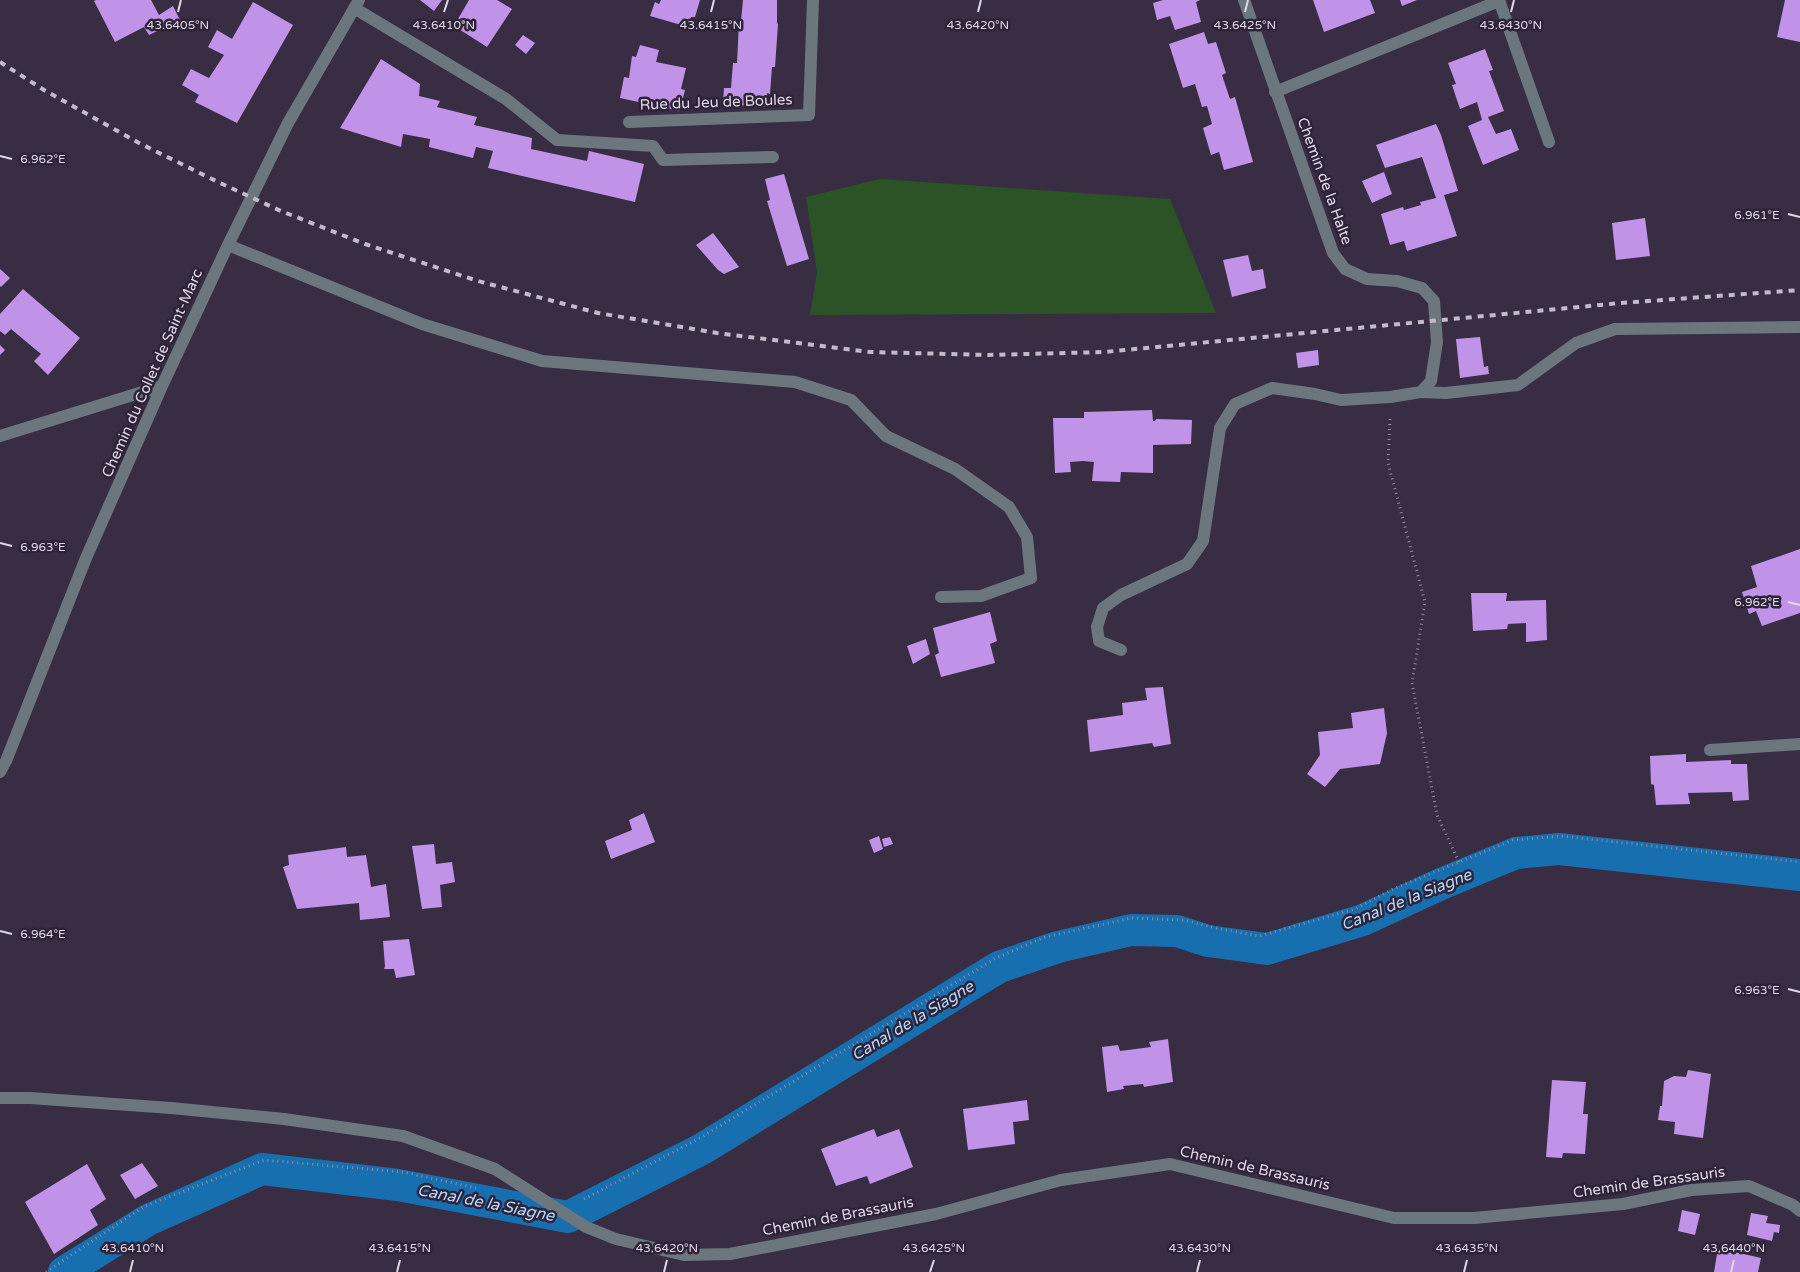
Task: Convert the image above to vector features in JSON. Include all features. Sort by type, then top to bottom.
[{"type":"street","name":"Rue du Jeu de Boules","points":[[629,122],[809,115],[813,0]]},
{"type":"street","name":"Chemin de la Halte","points":[[1244,0],[1333,253],[1346,269],[1368,279],[1397,281],[1422,288],[1434,301],[1438,342],[1430,381],[1421,392]]},
{"type":"street","points":[[1275,92],[1499,0],[1549,142]]},
{"type":"street","points":[[356,4],[506,99],[557,140],[653,146],[663,160],[773,157]]},
{"type":"street","name":"Chemin du Collet de Saint-Marc","points":[[0,772],[86,558],[162,386],[288,123],[356,4]]},
{"type":"street","points":[[228,245],[422,324],[542,361],[795,382],[851,400],[886,436],[955,469],[1009,507],[1028,536],[1031,578],[981,596],[942,597]]},
{"type":"street","points":[[1121,650],[1100,641],[1097,627],[1104,608],[1121,595],[1188,564],[1203,541],[1220,428],[1236,404],[1272,388],[1341,400],[1421,392],[1446,393],[1518,385],[1576,343],[1615,329],[1800,327]]},
{"type":"street","points":[[0,436],[162,386]]},
{"type":"street","points":[[1710,750],[1800,744]]},
{"type":"street","name":"Chemin de Brassauris","points":[[0,1098],[87,1102],[284,1119],[403,1136],[495,1169],[586,1227],[616,1239],[684,1255],[730,1254],[936,1214],[1061,1180],[1170,1164],[1394,1218],[1474,1218],[1623,1204],[1691,1190],[1749,1186],[1793,1205],[1800,1211]]},
{"type":"path","points":[[1390,396],[1388,463],[1426,602],[1412,682],[1437,815],[1459,862]]},
{"type":"path","points":[[554,1206],[583,1199],[700,1138],[996,958],[1045,937],[1132,918],[1184,920],[1260,936],[1355,909],[1393,889],[1513,840],[1561,836],[1800,862]]},
{"type":"path","points":[[46,1272],[143,1207],[264,1160],[404,1172],[479,1189]]},
{"type":"green space","points":[[880,179],[1170,199],[1216,313],[810,315],[817,272],[806,197]]},
{"type":"building","points":[[151,0],[159,15],[173,6],[180,20],[149,35],[144,27],[115,42],[94,1]]},
{"type":"building","points":[[420,0],[442,0],[434,11]]},
{"type":"building","points":[[469,0],[497,0],[512,9],[487,47],[454,26]]},
{"type":"building","points":[[661,0],[700,0],[695,17],[691,17],[688,27],[650,16],[655,2],[659,4]]},
{"type":"building","points":[[743,0],[777,0],[778,24],[775,67],[772,67],[770,94],[767,93],[768,107],[723,104],[724,88],[731,88],[733,63],[737,63],[739,22],[741,21]]},
{"type":"building","points":[[1163,0],[1200,0],[1196,2],[1201,22],[1175,30],[1170,16],[1157,20],[1153,3]]},
{"type":"building","points":[[1313,0],[1370,0],[1375,13],[1324,32]]},
{"type":"building","points":[[1400,0],[1417,0],[1402,6]]},
{"type":"building","points":[[1785,0],[1800,0],[1800,42],[1777,37]]},
{"type":"building","points":[[253,2],[293,25],[237,123],[195,102],[199,95],[182,85],[191,69],[209,78],[224,55],[208,47],[217,30],[232,39]]},
{"type":"building","points":[[1204,32],[1208,44],[1216,42],[1226,73],[1222,75],[1230,99],[1235,97],[1253,162],[1224,170],[1219,152],[1211,155],[1203,128],[1212,124],[1207,106],[1202,107],[1195,84],[1183,88],[1169,44]]},
{"type":"building","points":[[523,35],[535,43],[526,54],[515,45]]},
{"type":"building","points":[[640,45],[659,50],[656,62],[686,68],[681,89],[685,90],[680,111],[620,98],[624,77],[629,78],[632,56],[636,57]]},
{"type":"building","points":[[1485,49],[1493,70],[1489,71],[1504,111],[1488,117],[1496,134],[1511,129],[1519,150],[1483,165],[1468,126],[1482,120],[1477,102],[1460,109],[1452,85],[1456,84],[1448,63]]},
{"type":"building","points":[[381,59],[420,84],[419,96],[440,101],[437,107],[477,117],[474,125],[532,138],[531,149],[587,161],[589,151],[644,164],[635,202],[488,168],[493,151],[476,147],[473,158],[429,147],[430,139],[403,134],[401,147],[340,128]]},
{"type":"building","points":[[1436,124],[1458,191],[1444,195],[1457,236],[1407,251],[1404,241],[1390,245],[1381,214],[1403,207],[1404,210],[1421,205],[1420,202],[1436,198],[1422,157],[1385,168],[1376,145]]},
{"type":"building","points":[[1384,172],[1392,194],[1372,203],[1362,181]]},
{"type":"building","points":[[784,174],[809,259],[787,266],[767,201],[770,200],[765,179]]},
{"type":"building","points":[[1645,218],[1650,256],[1616,260],[1612,223]]},
{"type":"building","points":[[713,233],[739,267],[724,274],[718,270],[696,245]]},
{"type":"building","points":[[1248,255],[1252,271],[1263,269],[1266,288],[1232,297],[1223,260]]},
{"type":"building","points":[[0,269],[10,278],[1,287],[0,286]]},
{"type":"building","points":[[23,289],[80,338],[48,375],[34,361],[41,354],[11,329],[5,335],[0,331],[0,314]]},
{"type":"building","points":[[1480,337],[1484,367],[1488,366],[1489,374],[1460,378],[1456,339]]},
{"type":"building","points":[[0,345],[5,350],[0,355]]},
{"type":"building","points":[[1318,350],[1319,365],[1298,368],[1296,353]]},
{"type":"building","points":[[1152,410],[1153,421],[1156,419],[1192,420],[1191,444],[1153,445],[1153,473],[1121,472],[1120,482],[1092,481],[1094,462],[1083,461],[1070,462],[1071,472],[1055,473],[1053,418],[1084,418],[1084,412]]},
{"type":"building","points":[[1800,549],[1800,613],[1762,626],[1756,611],[1749,614],[1742,592],[1757,587],[1751,566]]},
{"type":"building","points":[[1471,593],[1507,593],[1506,601],[1546,600],[1547,640],[1526,642],[1526,623],[1508,624],[1507,629],[1473,631]]},
{"type":"building","points":[[990,612],[997,641],[990,644],[995,663],[941,677],[935,655],[939,653],[933,628]]},
{"type":"building","points":[[926,639],[930,654],[913,664],[907,646]]},
{"type":"building","points":[[1163,687],[1171,744],[1154,747],[1152,743],[1090,752],[1087,720],[1123,715],[1122,703],[1147,700],[1145,688]]},
{"type":"building","points":[[1384,708],[1387,733],[1380,764],[1340,769],[1325,787],[1307,774],[1320,755],[1318,732],[1353,728],[1351,713]]},
{"type":"building","points":[[1686,754],[1686,762],[1731,760],[1731,764],[1747,764],[1749,800],[1733,801],[1732,792],[1688,793],[1690,804],[1656,805],[1654,785],[1651,784],[1650,756]]},
{"type":"building","points":[[644,813],[655,842],[611,859],[605,841],[632,830],[629,820]]},
{"type":"building","points":[[879,836],[883,849],[874,853],[869,840]]},
{"type":"building","points":[[890,837],[893,844],[884,847],[882,839]]},
{"type":"building","points":[[434,844],[436,864],[452,862],[455,882],[440,885],[442,907],[422,909],[412,846]]},
{"type":"building","points":[[346,847],[347,857],[366,855],[371,887],[386,884],[390,917],[360,920],[359,903],[297,909],[283,867],[289,865],[288,855]]},
{"type":"building","points":[[409,939],[415,975],[396,978],[394,969],[384,969],[383,941]]},
{"type":"building","points":[[1168,1039],[1173,1082],[1144,1087],[1143,1084],[1123,1086],[1124,1089],[1107,1092],[1102,1047],[1118,1045],[1120,1051],[1151,1047],[1149,1042]]},
{"type":"building","points":[[1688,1070],[1711,1074],[1703,1138],[1674,1134],[1675,1122],[1658,1120],[1660,1106],[1662,1106],[1664,1081],[1674,1076],[1686,1077]]},
{"type":"building","points":[[1552,1080],[1586,1082],[1583,1114],[1588,1114],[1585,1154],[1563,1153],[1562,1158],[1546,1157]]},
{"type":"building","points":[[1027,1100],[1029,1120],[1013,1122],[1015,1144],[968,1150],[963,1109]]},
{"type":"building","points":[[874,1129],[877,1137],[899,1129],[913,1167],[870,1184],[867,1176],[836,1186],[821,1149]]},
{"type":"building","points":[[142,1163],[158,1186],[135,1199],[120,1175]]},
{"type":"building","points":[[87,1164],[106,1199],[90,1210],[98,1225],[54,1254],[25,1202]]},
{"type":"building","points":[[1682,1210],[1700,1214],[1695,1235],[1678,1231]]},
{"type":"building","points":[[1751,1213],[1768,1216],[1766,1223],[1780,1225],[1779,1233],[1774,1232],[1772,1241],[1747,1235]]},
{"type":"building","points":[[1718,1248],[1761,1258],[1758,1272],[1714,1272]]},
{"type":"waterway","name":"Canal de la Siagne","points":[[64,1272],[148,1220],[262,1169],[398,1185],[568,1217],[702,1149],[999,967],[1058,947],[1131,930],[1177,931],[1208,941],[1267,949],[1363,920],[1441,884],[1516,853],[1559,849],[1800,875]]},
{"type":"railway","points":[[0,62],[44,90],[139,143],[281,211],[365,244],[478,281],[598,313],[717,333],[870,352],[988,355],[1104,352],[1621,303],[1800,290]]}]
